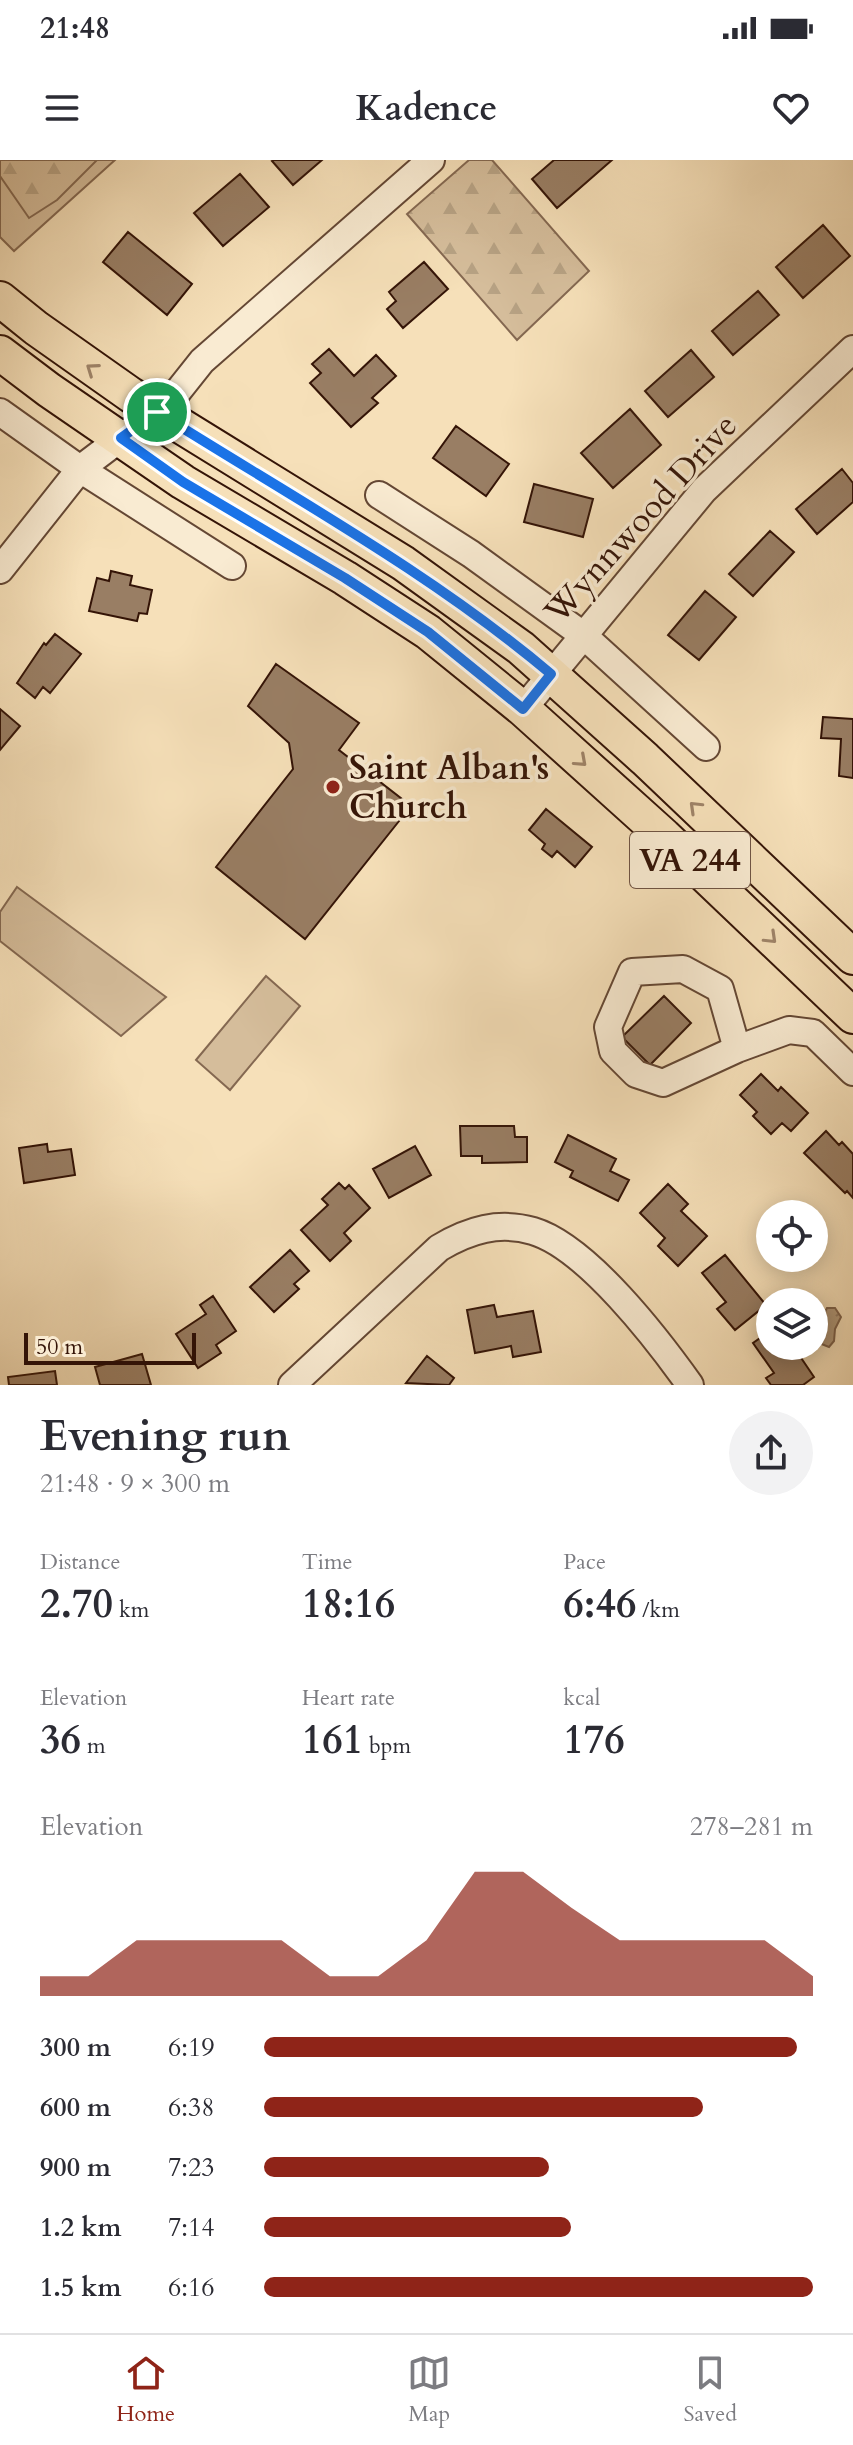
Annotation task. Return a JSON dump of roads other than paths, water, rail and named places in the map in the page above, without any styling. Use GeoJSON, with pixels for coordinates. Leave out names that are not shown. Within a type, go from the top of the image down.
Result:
{"type":"FeatureCollection","features":[{"type":"Feature","properties":{"kind":"main road","name":"VA 244"},"geometry":{"type":"LineString","coordinates":[[0,299],[85,364],[157,412],[403,563],[469,608],[551,674],[853,957]]}},
{"type":"Feature","properties":{"kind":"main road","name":"VA 244"},"geometry":{"type":"LineString","coordinates":[[0,353],[183,482],[345,578],[428,632],[523,709],[664,836],[853,1016]]}},
{"type":"Feature","properties":{"kind":"street"},"geometry":{"type":"LineString","coordinates":[[0,570],[80,469],[171,400],[213,351],[431,160]]}},
{"type":"Feature","properties":{"kind":"street","name":"Wynnwood Drive"},"geometry":{"type":"LineString","coordinates":[[523,709],[704,490],[853,349]]}},
{"type":"Feature","properties":{"kind":"street"},"geometry":{"type":"LineString","coordinates":[[0,412],[80,469],[232,566]]}},
{"type":"Feature","properties":{"kind":"street"},"geometry":{"type":"LineString","coordinates":[[379,495],[471,554],[583,635],[706,747]]}},
{"type":"Feature","properties":{"kind":"street"},"geometry":{"type":"LineString","coordinates":[[737,1049],[720,989],[683,969],[632,972],[608,1027],[613,1051],[636,1074],[663,1083],[737,1049],[789,1030],[813,1033],[853,1072]]}},
{"type":"Feature","properties":{"kind":"street"},"geometry":{"type":"LineString","coordinates":[[292,1385],[439,1248],[461,1235],[485,1228],[512,1227],[535,1232],[557,1242],[588,1267],[633,1312],[690,1385]]}},
{"type":"Feature","properties":{"kind":"water"},"geometry":{"type":"Polygon","coordinates":[[[828,1308],[835,1308],[841,1317],[834,1341],[829,1347],[828,1308]]]}},
{"type":"Feature","properties":{"kind":"place","name":"Saint Alban's Church"},"geometry":{"type":"Point","coordinates":[333,787]}}]}
